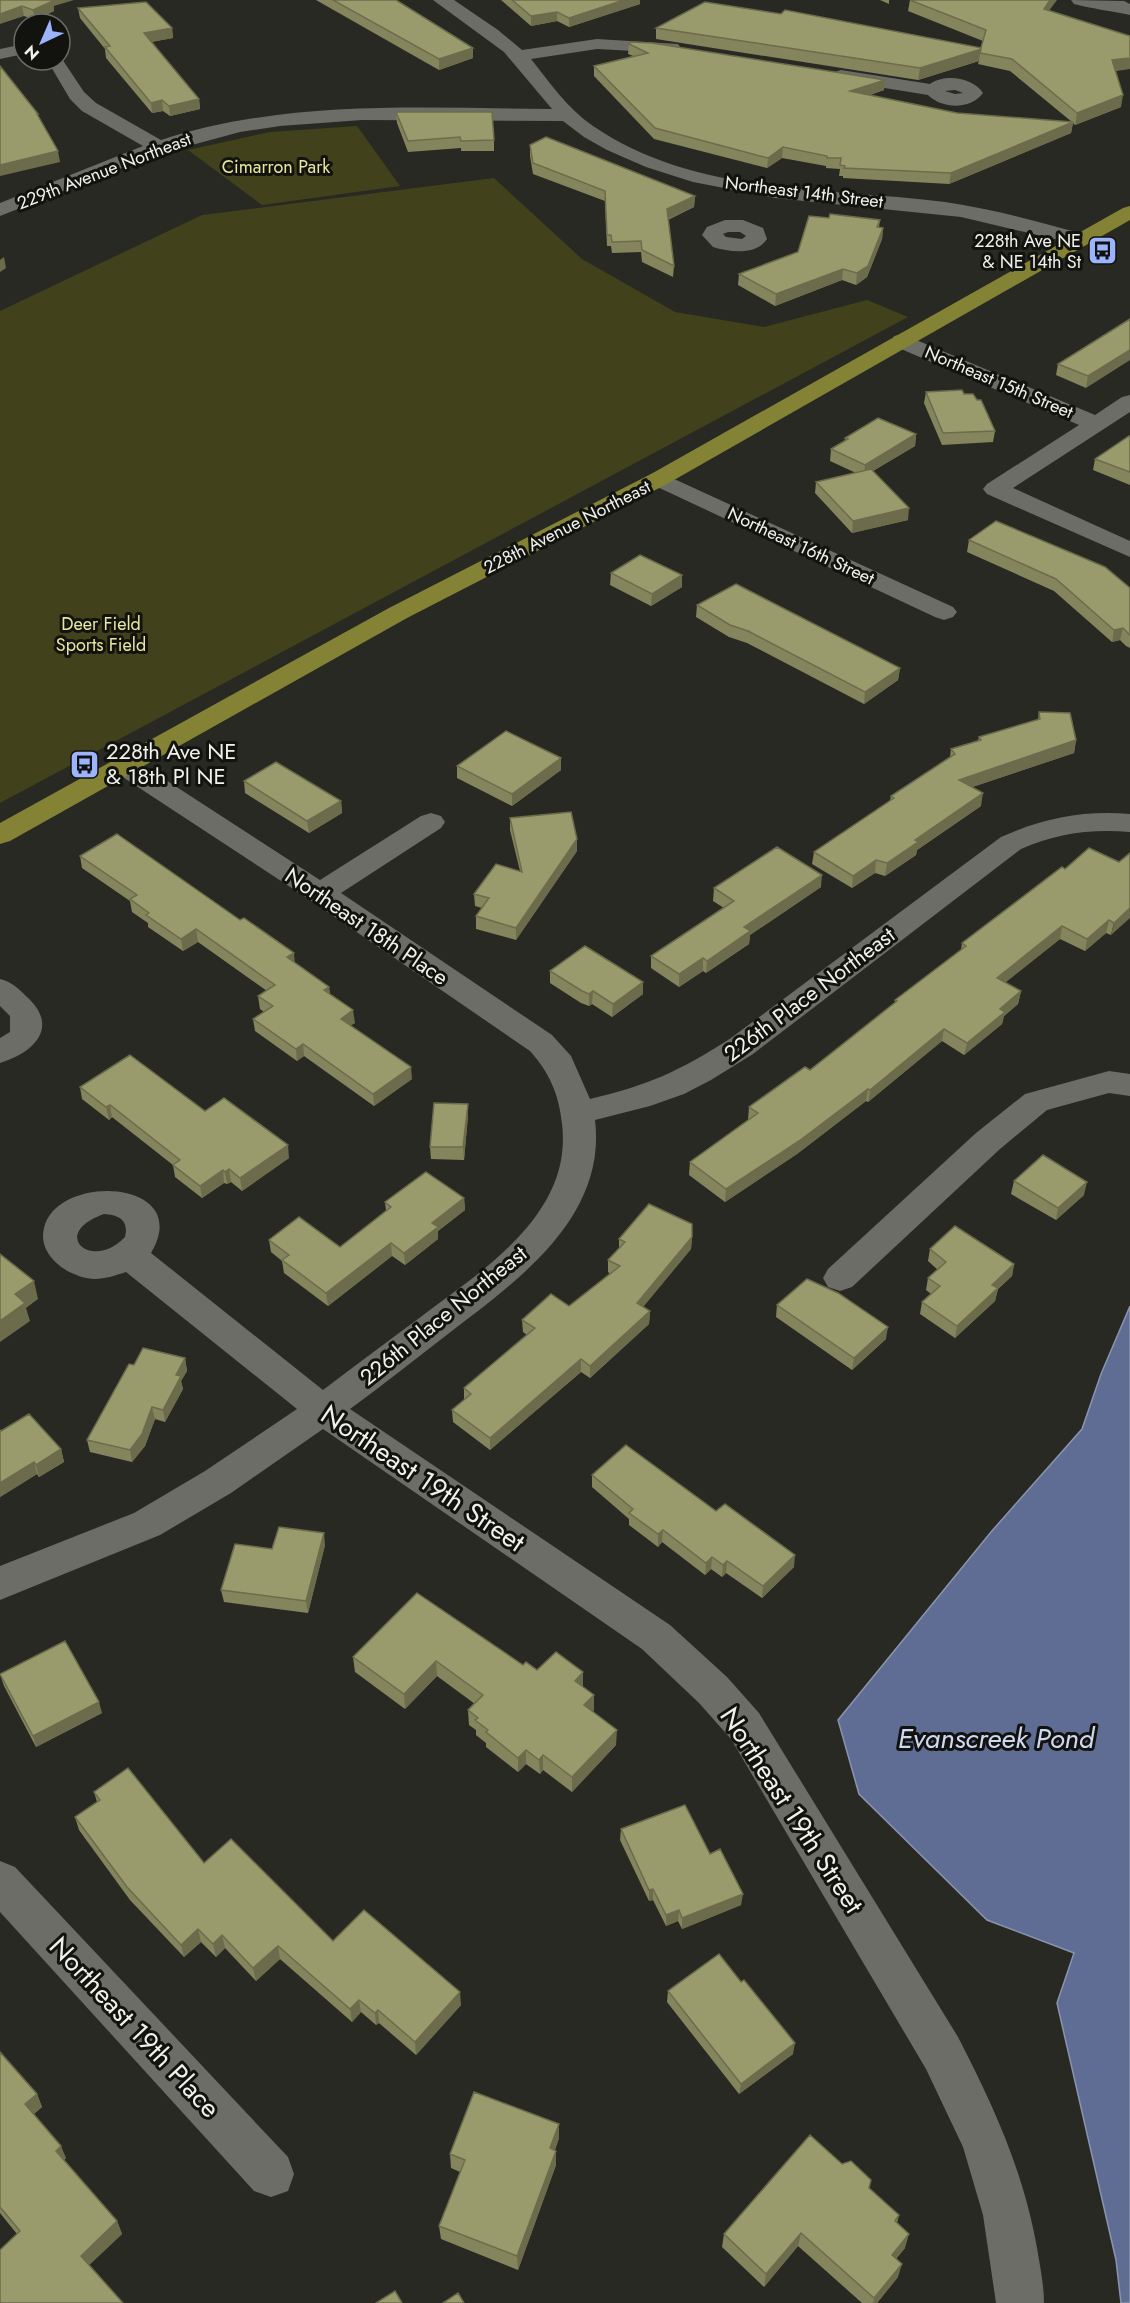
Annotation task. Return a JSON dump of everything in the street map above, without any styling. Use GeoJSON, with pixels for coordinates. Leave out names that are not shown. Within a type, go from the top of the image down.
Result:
{"type":"FeatureCollection","features":[{"type":"Feature","properties":{"kind":"main road","name":"228th Avenue Northeast"},"geometry":{"type":"LineString","coordinates":[[0,835],[398,614],[659,479],[1130,212]]}},
{"type":"Feature","properties":{"kind":"street","name":"Northeast 14th Street"},"geometry":{"type":"LineString","coordinates":[[442,0],[472,19],[517,56],[567,115],[589,132],[639,158],[708,179],[771,192],[954,210],[1022,223],[1080,240]]}},
{"type":"Feature","properties":{"kind":"street"},"geometry":{"type":"LineString","coordinates":[[1080,0],[1099,5],[1094,10],[1104,16],[1120,18],[1130,12]]}},
{"type":"Feature","properties":{"kind":"street"},"geometry":{"type":"LineString","coordinates":[[517,56],[597,44],[652,46],[691,51]]}},
{"type":"Feature","properties":{"kind":"street"},"geometry":{"type":"LineString","coordinates":[[63,72],[77,95],[89,107],[159,147]]}},
{"type":"Feature","properties":{"kind":"street"},"geometry":{"type":"LineString","coordinates":[[824,73],[934,90]]}},
{"type":"Feature","properties":{"kind":"street","name":"229th Avenue Northeast"},"geometry":{"type":"LineString","coordinates":[[0,210],[159,147],[238,126],[329,116],[567,115]]}},
{"type":"Feature","properties":{"kind":"street"},"geometry":{"type":"LineString","coordinates":[[743,226],[771,192]]}},
{"type":"Feature","properties":{"kind":"street","name":"Northeast 15th Street"},"geometry":{"type":"LineString","coordinates":[[902,341],[1095,423]]}},
{"type":"Feature","properties":{"kind":"street"},"geometry":{"type":"LineString","coordinates":[[1130,402],[995,489],[1130,550]]}},
{"type":"Feature","properties":{"kind":"street","name":"Northeast 16th Street"},"geometry":{"type":"LineString","coordinates":[[659,479],[944,612]]}},
{"type":"Feature","properties":{"kind":"street","name":"Northeast 18th Place"},"geometry":{"type":"LineString","coordinates":[[125,766],[320,893],[541,1043],[560,1065],[578,1113]]}},
{"type":"Feature","properties":{"kind":"street","name":"226th Place Northeast"},"geometry":{"type":"LineString","coordinates":[[0,1584],[145,1525],[200,1493],[323,1410],[508,1268],[548,1225],[568,1192],[579,1154],[578,1113],[627,1101],[673,1086],[712,1066],[1011,843],[1040,829],[1078,822],[1106,820],[1130,824]]}},
{"type":"Feature","properties":{"kind":"street"},"geometry":{"type":"LineString","coordinates":[[320,893],[431,822]]}},
{"type":"Feature","properties":{"kind":"street"},"geometry":{"type":"LineString","coordinates":[[0,989],[26,1013],[25,1037],[0,1052]]}},
{"type":"Feature","properties":{"kind":"street"},"geometry":{"type":"LineString","coordinates":[[840,1278],[988,1141],[1036,1102],[1120,1084]]}},
{"type":"Feature","properties":{"kind":"street","name":"Northeast 19th Street"},"geometry":{"type":"LineString","coordinates":[[129,1255],[323,1410],[656,1637],[713,1690],[745,1726],[942,2053],[975,2121],[985,2142],[1007,2215],[1020,2303]]}},
{"type":"Feature","properties":{"kind":"street","name":"Northeast 19th Place"},"geometry":{"type":"LineString","coordinates":[[0,1881],[271,2174]]}},
{"type":"Feature","properties":{"kind":"green space","name":"Cimarron Park"},"geometry":{"type":"Polygon","coordinates":[[[357,126],[400,186],[262,205],[188,150],[270,132],[357,126]]]}},
{"type":"Feature","properties":{"kind":"green space","name":"Deer Field Sports Field"},"geometry":{"type":"Polygon","coordinates":[[[494,178],[582,259],[675,312],[764,327],[867,300],[908,317],[0,803],[0,311],[202,215],[494,178]]]}},
{"type":"Feature","properties":{"kind":"water","name":"Evanscreek Pond"},"geometry":{"type":"Polygon","coordinates":[[[1130,1306],[1130,2303],[1121,2303],[1116,2260],[1057,2003],[1074,1953],[987,1920],[859,1794],[838,1720],[991,1532],[1082,1429],[1101,1374],[1130,1306]]]}},
{"type":"Feature","properties":{"kind":"building"},"geometry":{"type":"Polygon","coordinates":[[[0,0],[53,1],[33,10],[22,6],[0,14],[0,0]]]}},
{"type":"Feature","properties":{"kind":"building"},"geometry":{"type":"Polygon","coordinates":[[[333,0],[396,0],[473,48],[439,59],[333,0]]]}},
{"type":"Feature","properties":{"kind":"building"},"geometry":{"type":"Polygon","coordinates":[[[512,0],[624,0],[569,18],[557,12],[531,16],[512,0]]]}},
{"type":"Feature","properties":{"kind":"building"},"geometry":{"type":"Polygon","coordinates":[[[910,0],[1050,0],[1044,9],[1130,36],[1130,58],[1112,60],[1123,95],[1077,113],[1012,59],[980,53],[981,49],[920,68],[656,28],[705,2],[781,14],[785,10],[981,48],[986,30],[910,0]]]}},
{"type":"Feature","properties":{"kind":"building"},"geometry":{"type":"Polygon","coordinates":[[[146,2],[172,28],[144,33],[199,99],[169,106],[162,100],[151,103],[105,47],[110,46],[78,8],[146,2]]]}},
{"type":"Feature","properties":{"kind":"building"},"geometry":{"type":"Polygon","coordinates":[[[631,42],[652,43],[885,80],[850,91],[957,113],[1073,122],[951,173],[844,168],[845,166],[840,165],[841,158],[827,158],[827,156],[783,147],[768,158],[655,128],[594,66],[648,53],[629,44],[631,42]]]}},
{"type":"Feature","properties":{"kind":"building"},"geometry":{"type":"Polygon","coordinates":[[[0,66],[38,114],[58,151],[0,165],[0,66]]]}},
{"type":"Feature","properties":{"kind":"building"},"geometry":{"type":"Polygon","coordinates":[[[396,112],[492,112],[494,140],[461,141],[460,137],[408,141],[396,112]]]}},
{"type":"Feature","properties":{"kind":"building"},"geometry":{"type":"Polygon","coordinates":[[[546,137],[695,196],[667,209],[674,266],[642,250],[641,241],[612,242],[611,235],[607,235],[605,191],[533,163],[530,145],[546,137]]]}},
{"type":"Feature","properties":{"kind":"building"},"geometry":{"type":"Polygon","coordinates":[[[830,214],[880,220],[877,227],[883,228],[868,266],[857,273],[843,269],[776,294],[739,274],[798,252],[809,216],[829,218],[830,214]]]}},
{"type":"Feature","properties":{"kind":"building"},"geometry":{"type":"Polygon","coordinates":[[[1130,319],[1130,350],[1088,376],[1058,364],[1130,319]]]}},
{"type":"Feature","properties":{"kind":"building"},"geometry":{"type":"Polygon","coordinates":[[[962,390],[964,394],[973,394],[977,400],[981,400],[995,431],[943,433],[926,392],[962,390]]]}},
{"type":"Feature","properties":{"kind":"building"},"geometry":{"type":"Polygon","coordinates":[[[878,418],[916,434],[865,465],[831,449],[848,439],[845,438],[878,418]]]}},
{"type":"Feature","properties":{"kind":"building"},"geometry":{"type":"Polygon","coordinates":[[[1129,436],[1130,472],[1095,459],[1129,436]]]}},
{"type":"Feature","properties":{"kind":"building"},"geometry":{"type":"Polygon","coordinates":[[[871,469],[909,508],[853,521],[816,482],[871,469]]]}},
{"type":"Feature","properties":{"kind":"building"},"geometry":{"type":"Polygon","coordinates":[[[996,521],[1105,567],[1130,588],[1130,635],[1123,628],[1114,630],[1056,579],[969,540],[996,521]]]}},
{"type":"Feature","properties":{"kind":"building"},"geometry":{"type":"Polygon","coordinates":[[[640,555],[682,575],[652,594],[611,573],[640,555]]]}},
{"type":"Feature","properties":{"kind":"building"},"geometry":{"type":"Polygon","coordinates":[[[736,584],[900,668],[865,692],[748,631],[730,625],[697,605],[736,584]]]}},
{"type":"Feature","properties":{"kind":"building"},"geometry":{"type":"Polygon","coordinates":[[[1039,712],[1070,713],[1076,740],[959,780],[983,793],[915,840],[918,842],[887,863],[876,860],[853,876],[814,852],[894,798],[891,796],[955,754],[951,749],[981,740],[979,737],[1040,719],[1039,712]]]}},
{"type":"Feature","properties":{"kind":"building"},"geometry":{"type":"Polygon","coordinates":[[[506,731],[561,758],[512,794],[457,766],[506,731]]]}},
{"type":"Feature","properties":{"kind":"building"},"geometry":{"type":"Polygon","coordinates":[[[276,762],[341,801],[307,821],[244,781],[276,762]]]}},
{"type":"Feature","properties":{"kind":"building"},"geometry":{"type":"Polygon","coordinates":[[[571,812],[577,839],[516,928],[476,916],[489,898],[474,894],[496,864],[522,872],[510,818],[571,812]]]}},
{"type":"Feature","properties":{"kind":"building"},"geometry":{"type":"Polygon","coordinates":[[[117,834],[240,920],[244,918],[294,953],[287,957],[329,987],[324,990],[353,1010],[341,1019],[411,1067],[373,1094],[303,1044],[296,1049],[253,1019],[273,1006],[258,996],[275,985],[196,929],[181,939],[146,915],[149,913],[130,899],[137,895],[80,856],[117,834]]]}},
{"type":"Feature","properties":{"kind":"building"},"geometry":{"type":"Polygon","coordinates":[[[777,847],[822,875],[744,927],[750,931],[707,961],[703,958],[679,974],[651,956],[734,901],[714,888],[777,847]]]}},
{"type":"Feature","properties":{"kind":"building"},"geometry":{"type":"Polygon","coordinates":[[[1089,848],[1119,862],[1130,853],[1130,908],[1114,923],[1109,920],[1087,939],[1062,926],[997,978],[1021,991],[1000,1009],[1005,1012],[967,1043],[944,1029],[870,1090],[868,1089],[799,1141],[726,1189],[690,1162],[758,1113],[749,1107],[805,1067],[810,1070],[897,1001],[895,1000],[966,946],[962,943],[1062,867],[1065,869],[1089,848]]]}},
{"type":"Feature","properties":{"kind":"building"},"geometry":{"type":"Polygon","coordinates":[[[585,946],[643,982],[613,1004],[593,991],[589,994],[582,991],[550,971],[585,946]]]}},
{"type":"Feature","properties":{"kind":"building"},"geometry":{"type":"Polygon","coordinates":[[[130,1055],[205,1111],[224,1098],[288,1145],[240,1178],[229,1169],[225,1172],[223,1170],[200,1186],[173,1165],[180,1160],[110,1105],[106,1107],[80,1087],[130,1055]]]}},
{"type":"Feature","properties":{"kind":"building"},"geometry":{"type":"Polygon","coordinates":[[[434,1103],[468,1104],[463,1147],[430,1147],[434,1103]]]}},
{"type":"Feature","properties":{"kind":"building"},"geometry":{"type":"Polygon","coordinates":[[[1043,1155],[1087,1182],[1058,1208],[1014,1181],[1043,1155]]]}},
{"type":"Feature","properties":{"kind":"building"},"geometry":{"type":"Polygon","coordinates":[[[426,1172],[464,1198],[432,1223],[438,1227],[404,1253],[391,1243],[326,1293],[282,1260],[289,1255],[269,1240],[299,1217],[340,1247],[391,1207],[385,1202],[426,1172]]]}},
{"type":"Feature","properties":{"kind":"building"},"geometry":{"type":"Polygon","coordinates":[[[649,1204],[692,1224],[692,1237],[637,1303],[650,1311],[590,1366],[581,1359],[490,1438],[452,1410],[471,1394],[464,1388],[535,1328],[522,1320],[551,1294],[569,1306],[620,1266],[608,1260],[625,1242],[619,1239],[649,1204]]]}},
{"type":"Feature","properties":{"kind":"building"},"geometry":{"type":"Polygon","coordinates":[[[955,1226],[1014,1264],[992,1285],[998,1288],[957,1326],[922,1302],[940,1286],[928,1278],[946,1262],[930,1249],[955,1226]]]}},
{"type":"Feature","properties":{"kind":"building"},"geometry":{"type":"Polygon","coordinates":[[[0,1254],[34,1281],[15,1294],[25,1303],[0,1321],[0,1254]]]}},
{"type":"Feature","properties":{"kind":"building"},"geometry":{"type":"Polygon","coordinates":[[[807,1279],[838,1293],[888,1327],[854,1358],[777,1305],[807,1279]]]}},
{"type":"Feature","properties":{"kind":"building"},"geometry":{"type":"Polygon","coordinates":[[[143,1348],[185,1358],[176,1375],[181,1376],[163,1410],[152,1407],[142,1434],[130,1450],[87,1440],[129,1364],[134,1365],[143,1348]]]}},
{"type":"Feature","properties":{"kind":"building"},"geometry":{"type":"Polygon","coordinates":[[[29,1414],[61,1449],[36,1465],[34,1462],[0,1483],[0,1430],[29,1414]]]}},
{"type":"Feature","properties":{"kind":"building"},"geometry":{"type":"Polygon","coordinates":[[[626,1445],[716,1511],[725,1504],[795,1555],[763,1586],[727,1561],[723,1565],[712,1557],[706,1563],[663,1530],[658,1534],[629,1513],[633,1509],[592,1475],[626,1445]]]}},
{"type":"Feature","properties":{"kind":"building"},"geometry":{"type":"Polygon","coordinates":[[[279,1527],[324,1533],[306,1601],[221,1590],[235,1544],[272,1549],[279,1527]]]}},
{"type":"Feature","properties":{"kind":"building"},"geometry":{"type":"Polygon","coordinates":[[[417,1593],[523,1665],[526,1662],[537,1670],[556,1652],[583,1672],[575,1681],[594,1695],[584,1705],[617,1730],[572,1777],[543,1755],[539,1760],[526,1750],[518,1758],[486,1732],[488,1730],[475,1720],[478,1718],[468,1710],[483,1695],[436,1661],[404,1694],[353,1657],[417,1593]]]}},
{"type":"Feature","properties":{"kind":"building"},"geometry":{"type":"Polygon","coordinates":[[[65,1641],[99,1702],[33,1736],[0,1674],[65,1641]]]}},
{"type":"Feature","properties":{"kind":"building"},"geometry":{"type":"Polygon","coordinates":[[[128,1768],[204,1863],[231,1839],[333,1941],[364,1910],[460,1992],[415,2042],[378,2010],[375,2013],[359,2000],[350,2009],[278,1946],[253,1968],[222,1935],[213,1944],[198,1929],[181,1945],[127,1887],[75,1817],[100,1800],[94,1792],[128,1768]]]}},
{"type":"Feature","properties":{"kind":"building"},"geometry":{"type":"Polygon","coordinates":[[[685,1805],[710,1854],[720,1849],[743,1894],[682,1918],[679,1910],[666,1915],[653,1889],[649,1890],[621,1829],[685,1805]]]}},
{"type":"Feature","properties":{"kind":"building"},"geometry":{"type":"Polygon","coordinates":[[[719,1954],[741,1982],[744,1980],[795,2043],[741,2084],[668,1991],[719,1954]]]}},
{"type":"Feature","properties":{"kind":"building"},"geometry":{"type":"Polygon","coordinates":[[[0,2052],[37,2094],[25,2104],[61,2146],[56,2151],[117,2221],[81,2256],[123,2303],[0,2303],[0,2250],[20,2231],[0,2207],[0,2052]]]}},
{"type":"Feature","properties":{"kind":"building"},"geometry":{"type":"Polygon","coordinates":[[[474,2092],[559,2124],[550,2148],[556,2151],[517,2256],[439,2226],[465,2160],[450,2154],[474,2092]]]}},
{"type":"Feature","properties":{"kind":"building"},"geometry":{"type":"Polygon","coordinates":[[[810,2135],[842,2164],[851,2161],[871,2180],[869,2188],[899,2215],[895,2221],[909,2234],[892,2255],[902,2264],[874,2298],[801,2233],[766,2274],[724,2234],[810,2135]]]}},
{"type":"Feature","properties":{"kind":"building"},"geometry":{"type":"Polygon","coordinates":[[[395,2291],[402,2303],[376,2303],[395,2291]]]}},
{"type":"Feature","properties":{"kind":"building"},"geometry":{"type":"Polygon","coordinates":[[[458,2293],[464,2303],[443,2303],[458,2293]]]}},
{"type":"Feature","properties":{"kind":"place","name":"228th Ave NE & NE 14th St"},"geometry":{"type":"Point","coordinates":[1102,251]}},
{"type":"Feature","properties":{"kind":"place","name":"228th Ave NE & 18th Pl NE"},"geometry":{"type":"Point","coordinates":[85,764]}}]}
